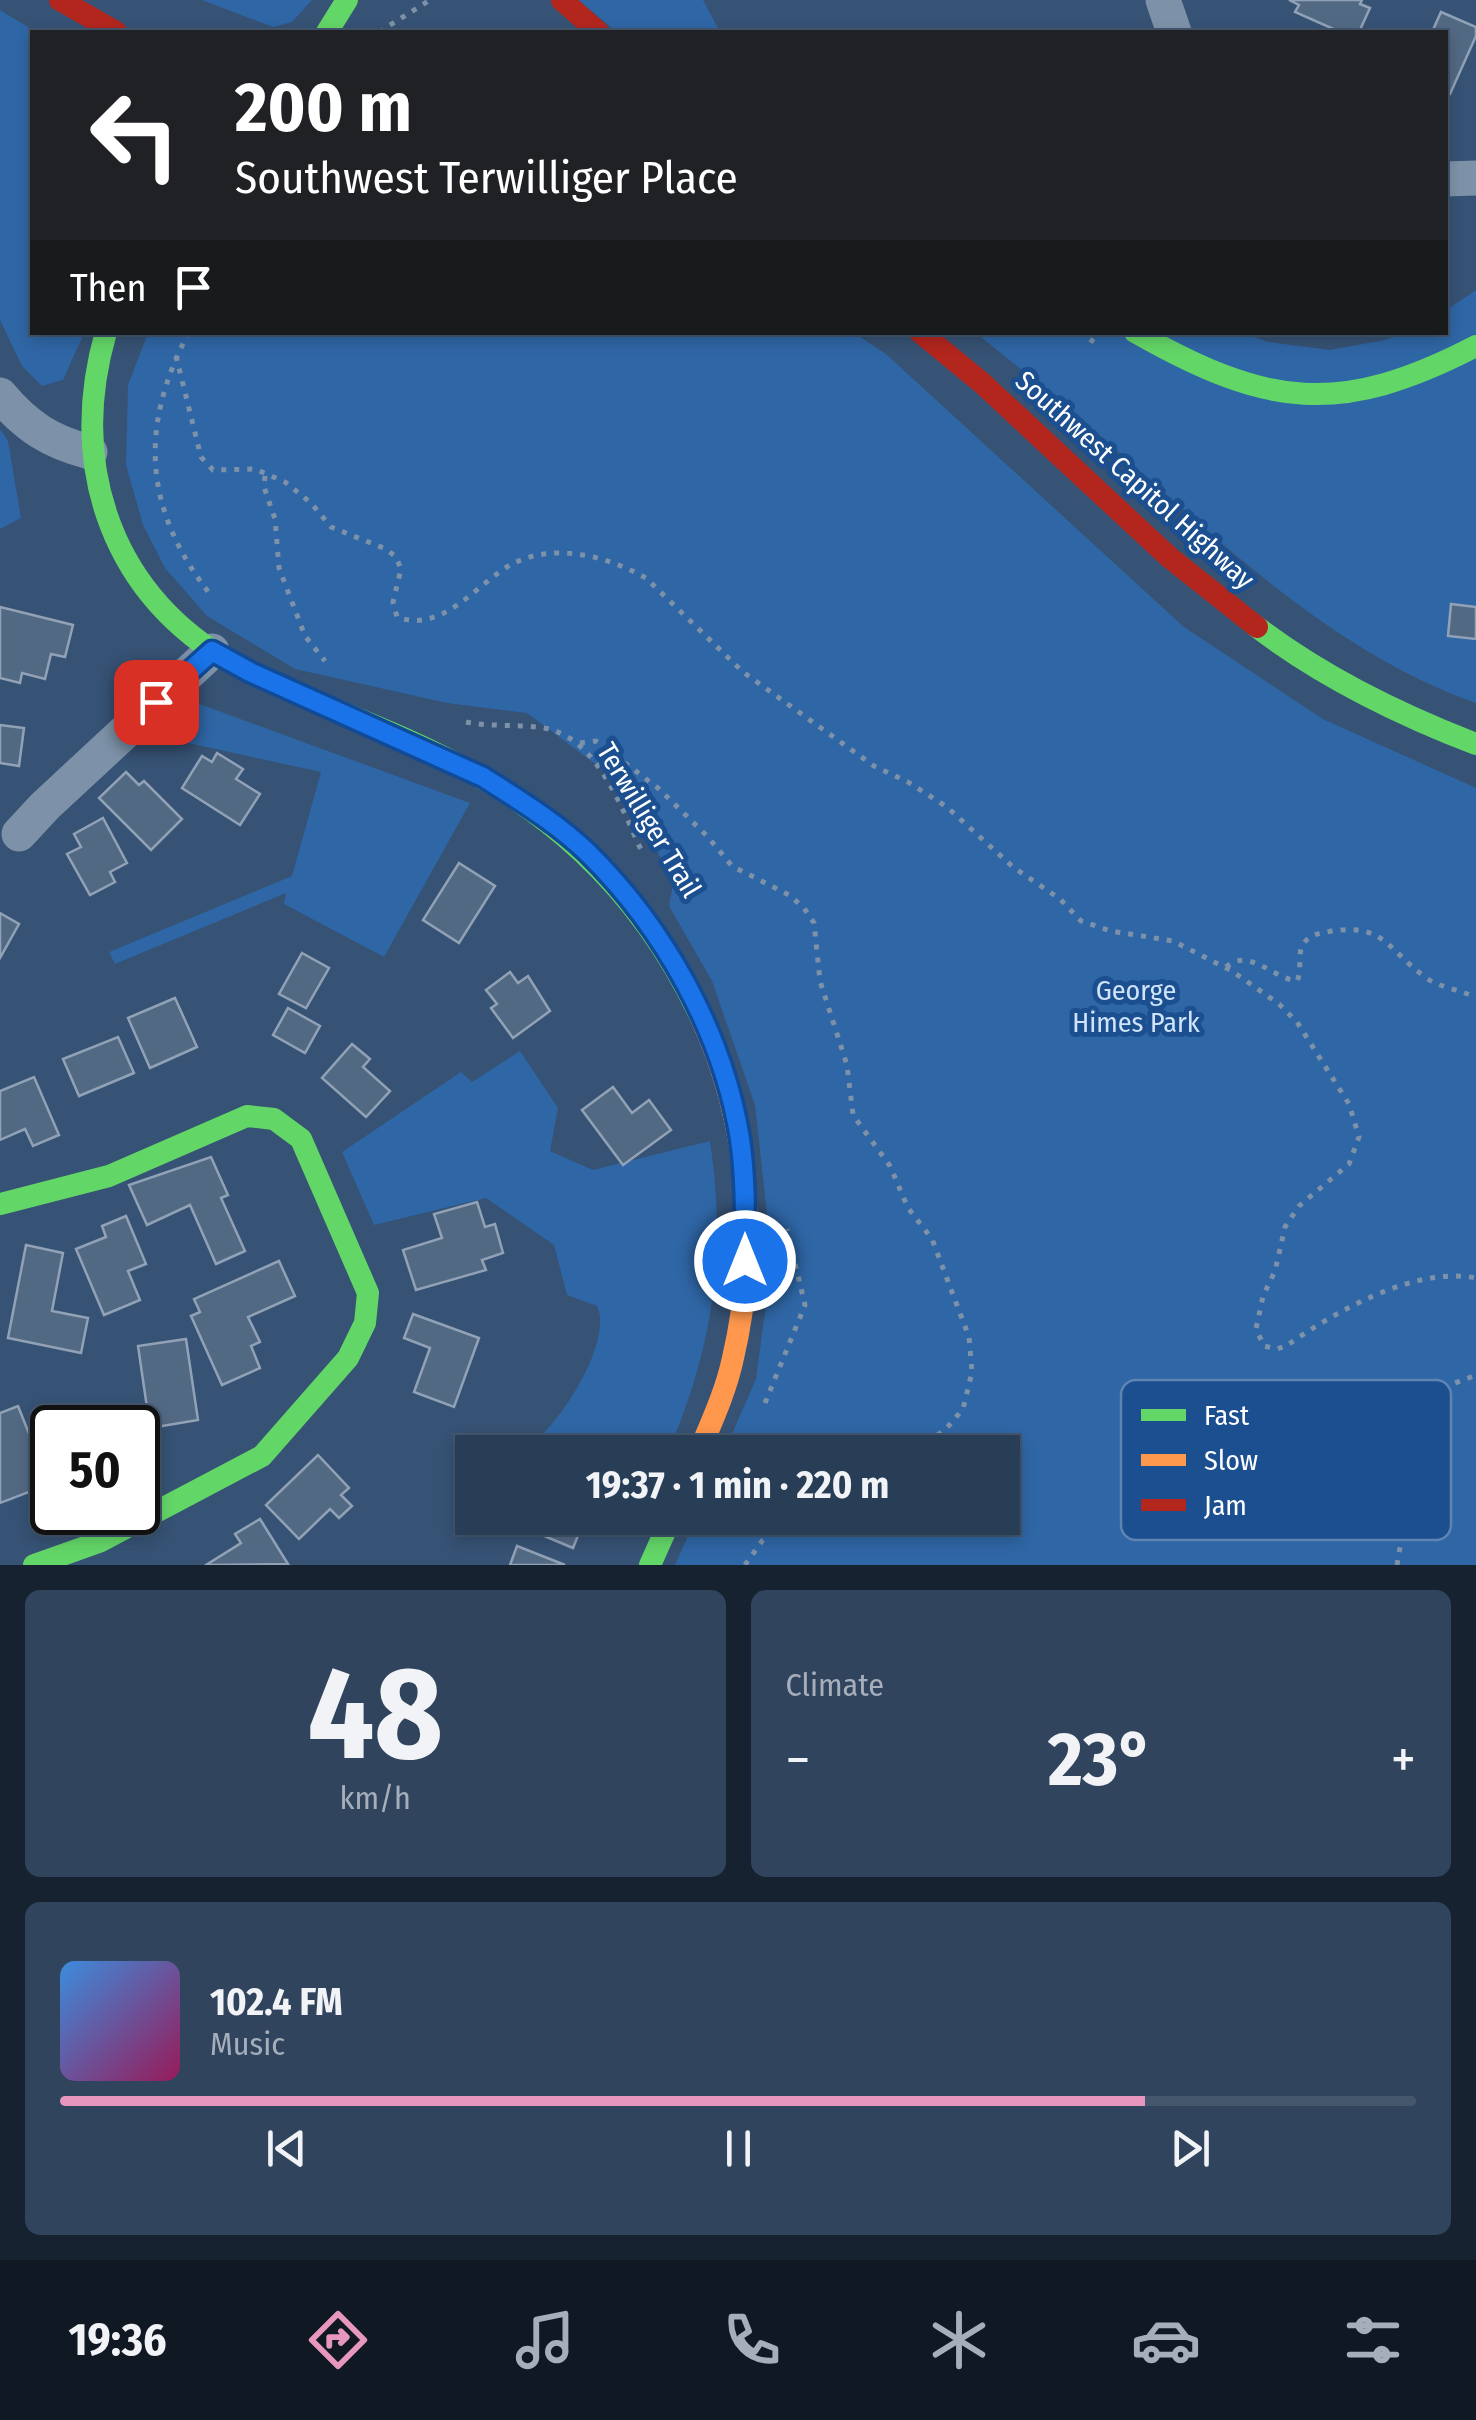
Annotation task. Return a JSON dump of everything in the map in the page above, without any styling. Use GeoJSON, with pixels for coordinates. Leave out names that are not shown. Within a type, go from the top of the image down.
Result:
{"type":"FeatureCollection","features":[{"type":"Feature","properties":{"kind":"main road"},"geometry":{"type":"LineString","coordinates":[[60,0],[112,30]]}},
{"type":"Feature","properties":{"kind":"main road"},"geometry":{"type":"LineString","coordinates":[[328,30],[347,0]]}},
{"type":"Feature","properties":{"kind":"main road"},"geometry":{"type":"LineString","coordinates":[[562,0],[596,30]]}},
{"type":"Feature","properties":{"kind":"main road"},"geometry":{"type":"LineString","coordinates":[[105,335],[90,400],[90,452],[102,507],[128,563],[175,620],[212,651],[250,672],[447,759],[518,799],[561,830],[600,867],[637,909],[682,976],[725,1080],[740,1139],[745,1196],[745,1261],[736,1346],[729,1377],[706,1435]]}},
{"type":"Feature","properties":{"kind":"main road","name":"Southwest Capitol Highway"},"geometry":{"type":"LineString","coordinates":[[924,335],[961,364],[1134,526],[1251,622],[1380,705],[1476,744]]}},
{"type":"Feature","properties":{"kind":"main road"},"geometry":{"type":"LineString","coordinates":[[1140,335],[1188,363],[1228,380],[1269,391],[1328,396],[1410,381],[1476,346]]}},
{"type":"Feature","properties":{"kind":"main road"},"geometry":{"type":"LineString","coordinates":[[0,1204],[109,1176],[247,1116],[274,1119],[301,1139],[368,1294],[365,1323],[348,1358],[262,1456],[99,1542],[34,1565]]}},
{"type":"Feature","properties":{"kind":"main road"},"geometry":{"type":"LineString","coordinates":[[650,1565],[663,1535]]}},
{"type":"Feature","properties":{"kind":"street"},"geometry":{"type":"LineString","coordinates":[[1163,0],[1173,30]]}},
{"type":"Feature","properties":{"kind":"street"},"geometry":{"type":"LineString","coordinates":[[1448,178],[1476,178]]}},
{"type":"Feature","properties":{"kind":"street"},"geometry":{"type":"LineString","coordinates":[[0,395],[37,433],[60,445],[90,452]]}},
{"type":"Feature","properties":{"kind":"street"},"geometry":{"type":"LineString","coordinates":[[19,834],[212,651]]}},
{"type":"Feature","properties":{"kind":"path"},"geometry":{"type":"LineString","coordinates":[[381,30],[430,0]]}},
{"type":"Feature","properties":{"kind":"path"},"geometry":{"type":"LineString","coordinates":[[186,335],[176,356],[160,414],[154,458],[156,484],[162,513],[175,544],[217,603]]}},
{"type":"Feature","properties":{"kind":"path"},"geometry":{"type":"LineString","coordinates":[[176,356],[197,445],[206,464],[213,470],[255,470],[294,488],[331,527],[392,552],[401,569],[393,608],[397,617],[424,619],[451,609],[521,560],[581,554],[626,567],[646,578],[744,672],[874,766],[947,807],[956,819],[1013,867],[1060,899],[1081,921],[1111,931],[1164,938],[1226,967],[1270,997],[1297,1022],[1349,1104],[1359,1137],[1349,1164],[1298,1206],[1284,1226],[1275,1271],[1263,1296],[1257,1323],[1257,1333],[1266,1347],[1286,1346],[1356,1303],[1425,1280],[1460,1275],[1476,1278]]}},
{"type":"Feature","properties":{"kind":"path"},"geometry":{"type":"LineString","coordinates":[[264,475],[275,520],[279,568],[305,636],[332,669]]}},
{"type":"Feature","properties":{"kind":"path","name":"Terwilliger Trail"},"geometry":{"type":"LineString","coordinates":[[456,720],[543,728],[580,744],[598,766],[644,858]]}},
{"type":"Feature","properties":{"kind":"path"},"geometry":{"type":"LineString","coordinates":[[580,744],[596,742],[626,761],[707,836],[732,866],[789,895],[814,923],[818,974],[847,1065],[852,1116],[890,1166],[908,1208],[932,1239],[969,1337],[972,1372],[963,1408],[938,1435]]}},
{"type":"Feature","properties":{"kind":"path"},"geometry":{"type":"LineString","coordinates":[[1226,967],[1245,959],[1297,981],[1300,951],[1306,940],[1323,932],[1360,928],[1381,938],[1427,978],[1476,998]]}},
{"type":"Feature","properties":{"kind":"path"},"geometry":{"type":"LineString","coordinates":[[758,1418],[805,1306],[786,1228]]}},
{"type":"Feature","properties":{"kind":"path"},"geometry":{"type":"LineString","coordinates":[[1451,1385],[1476,1375]]}},
{"type":"Feature","properties":{"kind":"path"},"geometry":{"type":"LineString","coordinates":[[745,1565],[770,1535]]}},
{"type":"Feature","properties":{"kind":"path"},"geometry":{"type":"LineString","coordinates":[[1397,1565],[1401,1540]]}},
{"type":"Feature","properties":{"kind":"green space"},"geometry":{"type":"Polygon","coordinates":[[[202,0],[312,0],[292,22],[273,27],[202,0]]]}},
{"type":"Feature","properties":{"kind":"green space"},"geometry":{"type":"Polygon","coordinates":[[[578,0],[703,0],[719,30],[615,30],[578,0]]]}},
{"type":"Feature","properties":{"kind":"green space"},"geometry":{"type":"Polygon","coordinates":[[[0,10],[33,30],[30,335],[83,335],[63,380],[42,386],[22,366],[0,320],[0,10]]]}},
{"type":"Feature","properties":{"kind":"green space"},"geometry":{"type":"Polygon","coordinates":[[[1476,290],[1476,703],[1373,654],[1279,590],[978,335],[1248,335],[1268,342],[1330,350],[1396,335],[1448,335],[1448,309],[1476,290]]]}},
{"type":"Feature","properties":{"kind":"green space","name":"George Himes Park"},"geometry":{"type":"Polygon","coordinates":[[[147,335],[857,335],[886,354],[1184,627],[1323,719],[1476,788],[1476,1565],[675,1565],[688,1535],[1020,1535],[1020,1435],[731,1435],[756,1379],[772,1260],[755,1105],[712,981],[669,906],[673,884],[626,787],[527,713],[447,703],[295,669],[207,616],[165,568],[143,525],[126,465],[128,385],[147,335]]]}},
{"type":"Feature","properties":{"kind":"green space"},"geometry":{"type":"Polygon","coordinates":[[[0,429],[8,441],[21,518],[0,529],[0,429]]]}},
{"type":"Feature","properties":{"kind":"green space"},"geometry":{"type":"Polygon","coordinates":[[[194,702],[470,803],[384,957],[284,904],[286,893],[115,964],[109,952],[292,876],[321,772],[156,736],[194,702]]]}},
{"type":"Feature","properties":{"kind":"green space"},"geometry":{"type":"Polygon","coordinates":[[[520,1051],[558,1108],[550,1151],[593,1170],[710,1141],[717,1223],[712,1300],[696,1375],[675,1435],[541,1435],[583,1376],[598,1338],[600,1320],[597,1306],[567,1295],[554,1245],[486,1198],[374,1225],[342,1152],[461,1072],[472,1082],[520,1051]]]}},
{"type":"Feature","properties":{"kind":"building"},"geometry":{"type":"Polygon","coordinates":[[[1289,0],[1362,0],[1360,4],[1370,8],[1360,30],[1336,30],[1295,12],[1299,5],[1289,0]]]}},
{"type":"Feature","properties":{"kind":"building"},"geometry":{"type":"Polygon","coordinates":[[[1441,12],[1476,27],[1476,36],[1450,94],[1448,30],[1433,30],[1441,12]]]}},
{"type":"Feature","properties":{"kind":"building"},"geometry":{"type":"Polygon","coordinates":[[[1451,604],[1476,607],[1476,639],[1448,636],[1451,604]]]}},
{"type":"Feature","properties":{"kind":"building"},"geometry":{"type":"Polygon","coordinates":[[[0,607],[73,625],[65,657],[51,654],[45,679],[22,673],[20,683],[0,678],[0,607]]]}},
{"type":"Feature","properties":{"kind":"building"},"geometry":{"type":"Polygon","coordinates":[[[0,725],[24,728],[19,766],[0,763],[0,725]]]}},
{"type":"Feature","properties":{"kind":"building"},"geometry":{"type":"Polygon","coordinates":[[[217,753],[243,769],[236,779],[260,794],[240,825],[182,788],[202,756],[212,762],[217,753]]]}},
{"type":"Feature","properties":{"kind":"building"},"geometry":{"type":"Polygon","coordinates":[[[126,772],[139,785],[144,781],[182,819],[151,850],[99,798],[126,772]]]}},
{"type":"Feature","properties":{"kind":"building"},"geometry":{"type":"Polygon","coordinates":[[[103,818],[127,863],[110,872],[115,882],[90,895],[67,854],[81,847],[74,834],[103,818]]]}},
{"type":"Feature","properties":{"kind":"building"},"geometry":{"type":"Polygon","coordinates":[[[459,863],[495,886],[459,943],[423,920],[459,863]]]}},
{"type":"Feature","properties":{"kind":"building"},"geometry":{"type":"Polygon","coordinates":[[[0,913],[19,924],[0,958],[0,913]]]}},
{"type":"Feature","properties":{"kind":"building"},"geometry":{"type":"Polygon","coordinates":[[[302,953],[329,968],[306,1008],[279,994],[302,953]]]}},
{"type":"Feature","properties":{"kind":"building"},"geometry":{"type":"Polygon","coordinates":[[[510,972],[518,983],[528,976],[550,1011],[513,1038],[491,1008],[497,1004],[486,990],[510,972]]]}},
{"type":"Feature","properties":{"kind":"building"},"geometry":{"type":"Polygon","coordinates":[[[175,998],[197,1047],[150,1068],[128,1018],[175,998]]]}},
{"type":"Feature","properties":{"kind":"building"},"geometry":{"type":"Polygon","coordinates":[[[288,1008],[320,1026],[305,1053],[273,1035],[288,1008]]]}},
{"type":"Feature","properties":{"kind":"building"},"geometry":{"type":"Polygon","coordinates":[[[118,1037],[134,1073],[79,1096],[63,1059],[118,1037]]]}},
{"type":"Feature","properties":{"kind":"building"},"geometry":{"type":"Polygon","coordinates":[[[352,1044],[370,1059],[363,1067],[390,1091],[366,1117],[322,1078],[352,1044]]]}},
{"type":"Feature","properties":{"kind":"building"},"geometry":{"type":"Polygon","coordinates":[[[34,1077],[59,1135],[33,1146],[25,1129],[0,1140],[0,1091],[34,1077]]]}},
{"type":"Feature","properties":{"kind":"building"},"geometry":{"type":"Polygon","coordinates":[[[613,1087],[632,1113],[649,1100],[671,1130],[623,1165],[582,1110],[613,1087]]]}},
{"type":"Feature","properties":{"kind":"building"},"geometry":{"type":"Polygon","coordinates":[[[211,1157],[228,1195],[221,1198],[245,1251],[216,1264],[190,1205],[147,1225],[129,1185],[211,1157]]]}},
{"type":"Feature","properties":{"kind":"building"},"geometry":{"type":"Polygon","coordinates":[[[477,1202],[485,1227],[495,1224],[503,1253],[482,1260],[486,1270],[416,1290],[403,1250],[442,1238],[434,1214],[477,1202]]]}},
{"type":"Feature","properties":{"kind":"building"},"geometry":{"type":"Polygon","coordinates":[[[126,1216],[146,1264],[128,1271],[140,1300],[104,1315],[76,1249],[106,1237],[102,1226],[126,1216]]]}},
{"type":"Feature","properties":{"kind":"building"},"geometry":{"type":"Polygon","coordinates":[[[26,1245],[63,1253],[52,1311],[88,1318],[81,1353],[8,1338],[26,1245]]]}},
{"type":"Feature","properties":{"kind":"building"},"geometry":{"type":"Polygon","coordinates":[[[279,1261],[295,1296],[248,1317],[260,1342],[251,1346],[260,1368],[222,1385],[191,1316],[200,1312],[194,1299],[279,1261]]]}},
{"type":"Feature","properties":{"kind":"building"},"geometry":{"type":"Polygon","coordinates":[[[413,1314],[479,1338],[454,1407],[414,1392],[430,1348],[404,1338],[413,1314]]]}},
{"type":"Feature","properties":{"kind":"building"},"geometry":{"type":"Polygon","coordinates":[[[186,1339],[198,1420],[160,1426],[160,1405],[147,1405],[138,1346],[186,1339]]]}},
{"type":"Feature","properties":{"kind":"building"},"geometry":{"type":"Polygon","coordinates":[[[18,1406],[30,1436],[30,1491],[0,1503],[0,1413],[18,1406]]]}},
{"type":"Feature","properties":{"kind":"building"},"geometry":{"type":"Polygon","coordinates":[[[318,1455],[349,1488],[341,1495],[352,1506],[339,1518],[330,1509],[299,1539],[266,1505],[318,1455]]]}},
{"type":"Feature","properties":{"kind":"building"},"geometry":{"type":"Polygon","coordinates":[[[260,1519],[288,1564],[206,1565],[241,1543],[235,1534],[260,1519]]]}},
{"type":"Feature","properties":{"kind":"building"},"geometry":{"type":"Polygon","coordinates":[[[542,1535],[578,1535],[573,1548],[542,1535]]]}},
{"type":"Feature","properties":{"kind":"building"},"geometry":{"type":"Polygon","coordinates":[[[517,1546],[565,1565],[510,1565],[517,1546]]]}},
{"type":"Feature","properties":{"kind":"traffic: fast"},"geometry":{"type":"LineString","coordinates":[[328,30],[347,0]]}},
{"type":"Feature","properties":{"kind":"traffic: fast"},"geometry":{"type":"LineString","coordinates":[[105,335],[92,427],[96,472],[107,516],[125,556],[150,594],[182,628],[222,657],[458,765],[544,820],[617,888],[648,927],[701,1018]]}},
{"type":"Feature","properties":{"kind":"traffic: fast"},"geometry":{"type":"LineString","coordinates":[[1141,335],[1225,376],[1304,394],[1343,393],[1383,384],[1476,346]]}},
{"type":"Feature","properties":{"kind":"traffic: fast"},"geometry":{"type":"LineString","coordinates":[[1257,627],[1362,693],[1476,744]]}},
{"type":"Feature","properties":{"kind":"traffic: fast"},"geometry":{"type":"LineString","coordinates":[[0,1204],[109,1176],[247,1116],[274,1119],[301,1139],[368,1293],[365,1323],[348,1358],[262,1456],[99,1542],[34,1565]]}},
{"type":"Feature","properties":{"kind":"traffic: fast"},"geometry":{"type":"LineString","coordinates":[[650,1565],[663,1535]]}},
{"type":"Feature","properties":{"kind":"traffic: slow"},"geometry":{"type":"LineString","coordinates":[[701,1018],[730,1099],[745,1185],[747,1229],[746,1273],[733,1358],[706,1435]]}},
{"type":"Feature","properties":{"kind":"traffic: jam"},"geometry":{"type":"LineString","coordinates":[[60,0],[112,30]]}},
{"type":"Feature","properties":{"kind":"traffic: jam"},"geometry":{"type":"LineString","coordinates":[[562,0],[596,30]]}},
{"type":"Feature","properties":{"kind":"traffic: jam"},"geometry":{"type":"LineString","coordinates":[[924,335],[982,383],[1169,557],[1257,627]]}},
{"type":"Feature","properties":{"kind":"route"},"geometry":{"type":"LineString","coordinates":[[156,702],[212,651],[250,672],[483,777],[588,853],[637,909],[682,976],[725,1080],[740,1139],[745,1261]]}}]}
